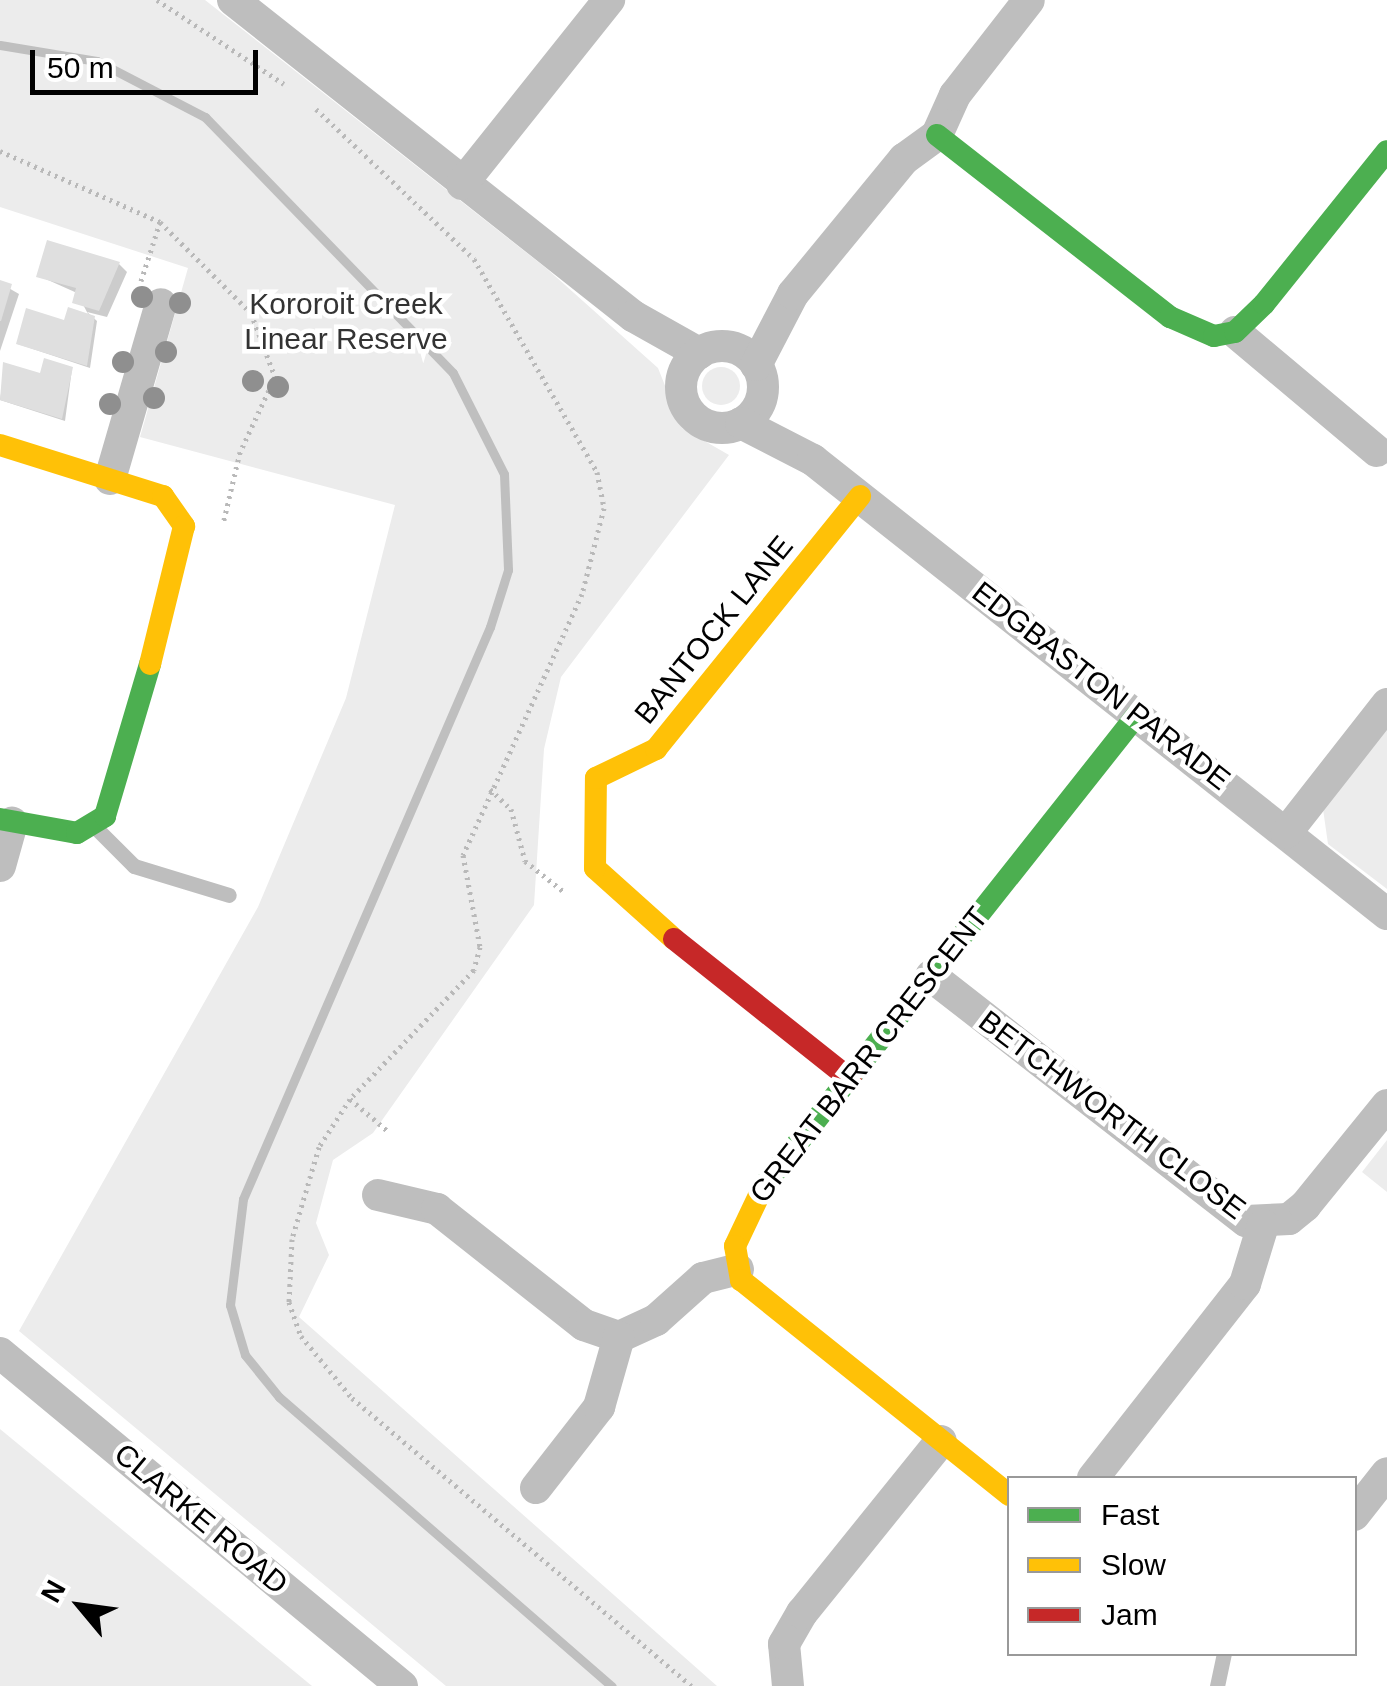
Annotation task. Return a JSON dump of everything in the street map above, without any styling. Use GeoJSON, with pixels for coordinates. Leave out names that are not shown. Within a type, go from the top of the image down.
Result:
{"type":"FeatureCollection","features":[{"type":"Feature","properties":{"kind":"street"},"geometry":{"type":"LineString","coordinates":[[233,0],[633,316],[703,358]]}},
{"type":"Feature","properties":{"kind":"street"},"geometry":{"type":"LineString","coordinates":[[462,184],[610,0]]}},
{"type":"Feature","properties":{"kind":"street"},"geometry":{"type":"LineString","coordinates":[[793,294],[742,423],[718,428],[695,419],[703,358],[793,294],[904,159],[938,135],[955,95],[1029,0]]}},
{"type":"Feature","properties":{"kind":"street"},"geometry":{"type":"LineString","coordinates":[[938,135],[1186,328],[1235,332],[1377,452]]}},
{"type":"Feature","properties":{"kind":"street"},"geometry":{"type":"LineString","coordinates":[[1235,332],[1387,151]]}},
{"type":"Feature","properties":{"kind":"street"},"geometry":{"type":"LineString","coordinates":[[110,479],[150,296]]}},
{"type":"Feature","properties":{"kind":"street","name":"EDGBASTON PARADE"},"geometry":{"type":"LineString","coordinates":[[703,358],[759,380],[813,460]]}},
{"type":"Feature","properties":{"kind":"street","name":"EDGBASTON PARADE"},"geometry":{"type":"LineString","coordinates":[[742,423],[813,460],[1387,914]]}},
{"type":"Feature","properties":{"kind":"street"},"geometry":{"type":"LineString","coordinates":[[0,445],[110,479],[175,506],[185,546],[115,798],[95,827],[57,833],[6,821],[0,866]]}},
{"type":"Feature","properties":{"kind":"street","name":"BANTOCK LANE"},"geometry":{"type":"LineString","coordinates":[[851,1080],[614,892],[592,852],[596,778],[656,749],[860,496]]}},
{"type":"Feature","properties":{"kind":"street"},"geometry":{"type":"LineString","coordinates":[[1286,832],[1387,704]]}},
{"type":"Feature","properties":{"kind":"street","name":"GREAT BARR CRESCENT"},"geometry":{"type":"LineString","coordinates":[[738,1269],[749,1205],[1137,715]]}},
{"type":"Feature","properties":{"kind":"street","name":"BETCHWORTH CLOSE"},"geometry":{"type":"LineString","coordinates":[[931,976],[1226,1211],[1263,1225],[1306,1206],[1383,1117]]}},
{"type":"Feature","properties":{"kind":"street"},"geometry":{"type":"LineString","coordinates":[[378,1195],[437,1209],[584,1325],[619,1337],[656,1320],[703,1278],[738,1269],[755,1294],[1007,1493]]}},
{"type":"Feature","properties":{"kind":"street"},"geometry":{"type":"LineString","coordinates":[[1095,1476],[1245,1284],[1263,1225]]}},
{"type":"Feature","properties":{"kind":"street"},"geometry":{"type":"LineString","coordinates":[[536,1488],[599,1407],[619,1337]]}},
{"type":"Feature","properties":{"kind":"street","name":"CLARKE ROAD"},"geometry":{"type":"LineString","coordinates":[[0,1353],[402,1686]]}},
{"type":"Feature","properties":{"kind":"street"},"geometry":{"type":"LineString","coordinates":[[788,1686],[781,1666],[795,1625],[941,1441]]}},
{"type":"Feature","properties":{"kind":"street"},"geometry":{"type":"LineString","coordinates":[[1357,1511],[1387,1473]]}},
{"type":"Feature","properties":{"kind":"lane"},"geometry":{"type":"LineString","coordinates":[[95,827],[134,866],[229,895]]}},
{"type":"Feature","properties":{"kind":"lane"},"geometry":{"type":"LineString","coordinates":[[1217,1686],[1224,1656]]}},
{"type":"Feature","properties":{"kind":"path"},"geometry":{"type":"LineString","coordinates":[[157,0],[294,92]]}},
{"type":"Feature","properties":{"kind":"path"},"geometry":{"type":"LineString","coordinates":[[306,102],[474,259],[597,472],[604,508],[582,594],[464,855],[480,948],[474,970],[350,1099],[320,1147],[292,1240],[289,1302],[301,1336],[352,1398],[692,1686]]}},
{"type":"Feature","properties":{"kind":"path"},"geometry":{"type":"LineString","coordinates":[[150,296],[160,222]]}},
{"type":"Feature","properties":{"kind":"path"},"geometry":{"type":"LineString","coordinates":[[350,1099],[390,1133]]}},
{"type":"Feature","properties":{"kind":"green space","name":"Kororoit Creek Linear Reserve"},"geometry":{"type":"Polygon","coordinates":[[[0,0],[205,0],[546,268],[658,368],[682,428],[729,455],[561,677],[544,749],[534,905],[373,1133],[333,1160],[316,1223],[329,1255],[299,1317],[717,1686],[446,1686],[19,1331],[258,907],[346,698],[395,505],[140,437],[188,268],[0,207],[0,0]]]}},
{"type":"Feature","properties":{"kind":"green space"},"geometry":{"type":"Polygon","coordinates":[[[721,367],[734,373],[740,386],[734,399],[721,405],[708,399],[702,386],[708,373],[721,367]]]}},
{"type":"Feature","properties":{"kind":"green space"},"geometry":{"type":"Polygon","coordinates":[[[1387,729],[1387,889],[1328,844],[1323,809],[1387,729]]]}},
{"type":"Feature","properties":{"kind":"green space"},"geometry":{"type":"Polygon","coordinates":[[[1387,1140],[1387,1192],[1362,1172],[1387,1140]]]}},
{"type":"Feature","properties":{"kind":"green space"},"geometry":{"type":"Polygon","coordinates":[[[0,1429],[312,1686],[0,1686],[0,1429]]]}},
{"type":"Feature","properties":{"kind":"building"},"geometry":{"type":"Polygon","coordinates":[[[47,240],[120,262],[99,311],[72,303],[76,288],[36,277],[47,240]]]}},
{"type":"Feature","properties":{"kind":"building"},"geometry":{"type":"Polygon","coordinates":[[[0,280],[12,284],[1,321],[0,321],[0,280]]]}},
{"type":"Feature","properties":{"kind":"building"},"geometry":{"type":"Polygon","coordinates":[[[68,307],[95,316],[87,366],[16,344],[26,308],[64,320],[68,307]]]}},
{"type":"Feature","properties":{"kind":"building"},"geometry":{"type":"Polygon","coordinates":[[[44,358],[73,367],[62,419],[0,400],[3,362],[40,373],[44,358]]]}},
{"type":"Feature","properties":{"kind":"waterway"},"geometry":{"type":"LineString","coordinates":[[0,45],[97,61],[205,117],[453,373],[504,474],[508,570],[490,627],[243,1199],[230,1305],[245,1355],[279,1397],[612,1686]]}},
{"type":"Feature","properties":{"kind":"traffic: fast"},"geometry":{"type":"LineString","coordinates":[[937,135],[1170,317],[1214,336],[1235,332],[1264,304],[1387,151]]}},
{"type":"Feature","properties":{"kind":"traffic: fast"},"geometry":{"type":"LineString","coordinates":[[0,819],[77,833],[105,816],[150,664]]}},
{"type":"Feature","properties":{"kind":"traffic: fast"},"geometry":{"type":"LineString","coordinates":[[763,1187],[1137,715]]}},
{"type":"Feature","properties":{"kind":"traffic: slow"},"geometry":{"type":"LineString","coordinates":[[0,445],[163,496],[184,526],[150,664]]}},
{"type":"Feature","properties":{"kind":"traffic: slow"},"geometry":{"type":"LineString","coordinates":[[674,939],[595,868],[596,778],[656,749],[860,496]]}},
{"type":"Feature","properties":{"kind":"traffic: slow"},"geometry":{"type":"LineString","coordinates":[[763,1187],[735,1246],[741,1280],[1007,1493]]}},
{"type":"Feature","properties":{"kind":"traffic: jam"},"geometry":{"type":"LineString","coordinates":[[674,939],[851,1080]]}}]}
